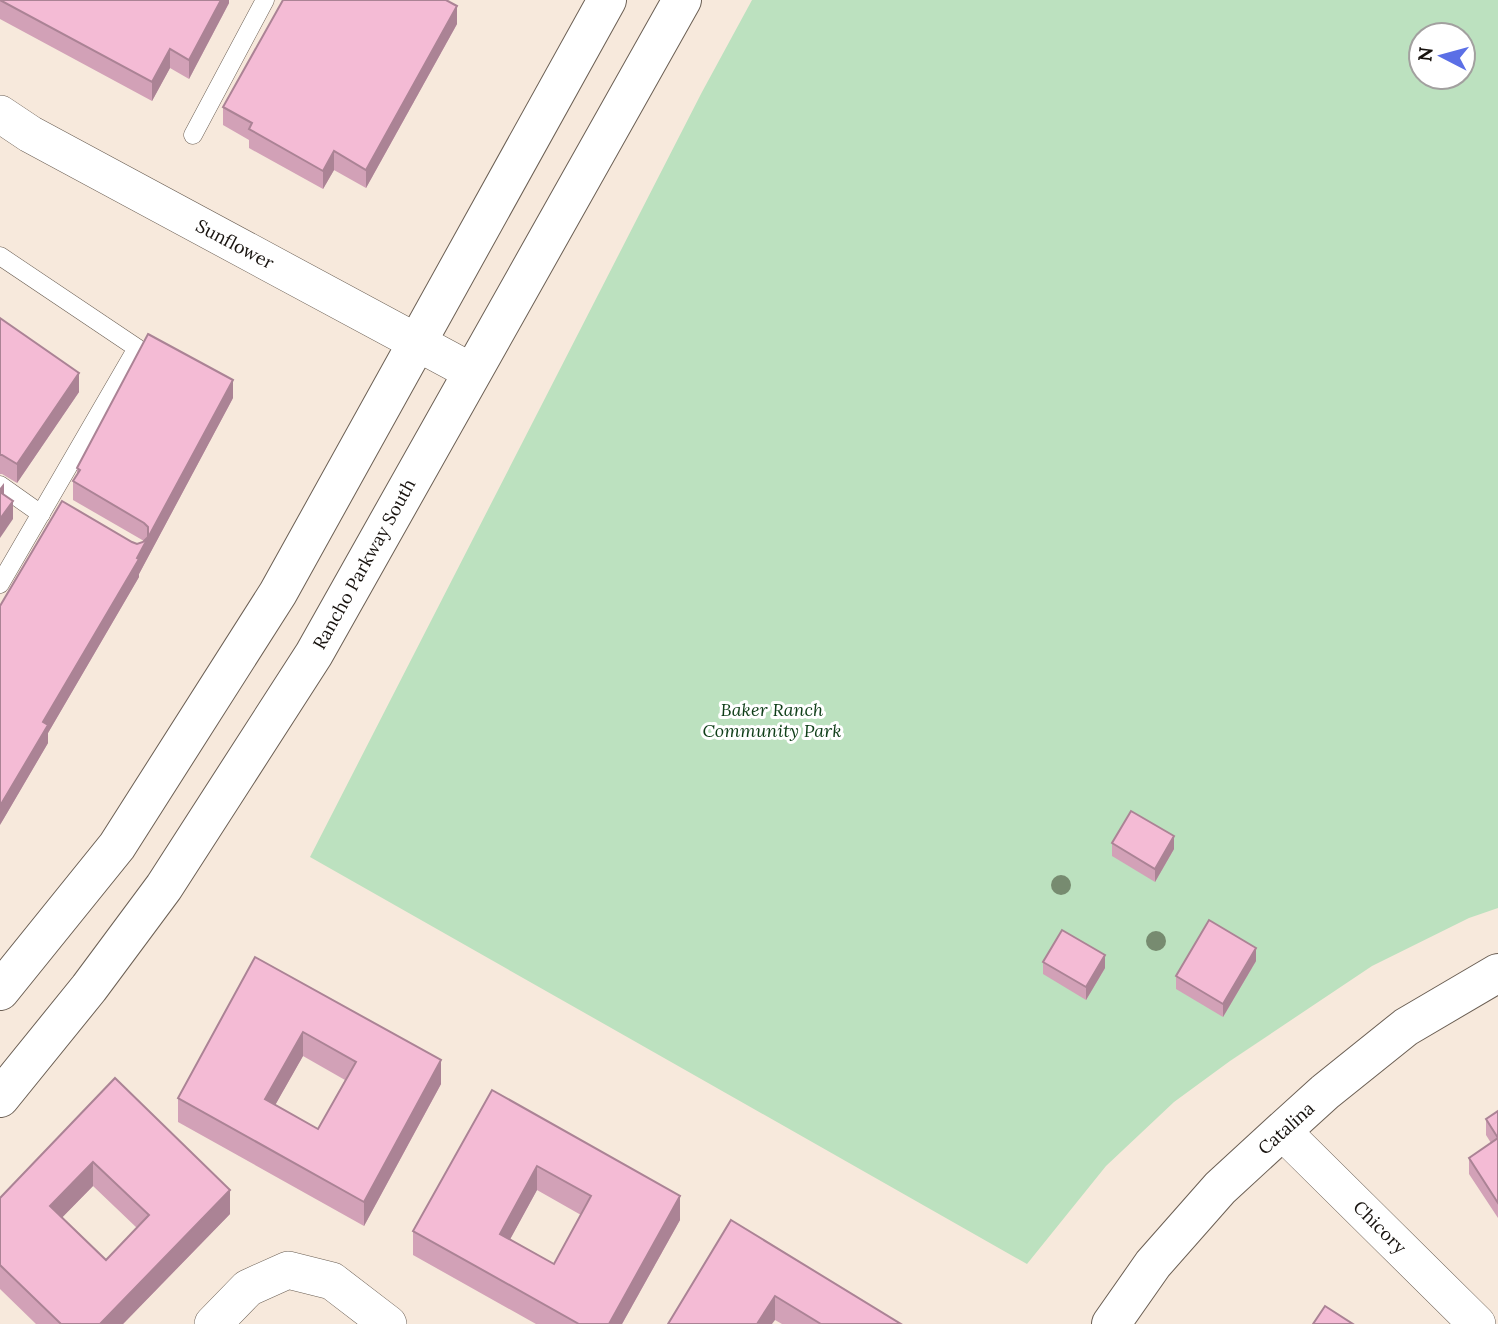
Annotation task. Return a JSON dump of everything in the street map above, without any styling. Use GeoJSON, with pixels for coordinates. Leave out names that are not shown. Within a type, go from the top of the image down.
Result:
{"type":"FeatureCollection","features":[{"type":"Feature","properties":{"kind":"street"},"geometry":{"type":"LineString","coordinates":[[0,991],[117,846],[278,593],[607,0]]}},
{"type":"Feature","properties":{"kind":"street","name":"Rancho Parkway South"},"geometry":{"type":"LineString","coordinates":[[0,1098],[89,988],[172,876],[314,654],[682,0]]}},
{"type":"Feature","properties":{"kind":"street","name":"Sunflower"},"geometry":{"type":"LineString","coordinates":[[0,114],[30,134],[472,372]]}},
{"type":"Feature","properties":{"kind":"street","name":"Catalina"},"geometry":{"type":"LineString","coordinates":[[1111,1324],[1153,1264],[1220,1188],[1325,1092],[1406,1027],[1498,973]]}},
{"type":"Feature","properties":{"kind":"street","name":"Chicory"},"geometry":{"type":"LineString","coordinates":[[1282,1131],[1477,1324]]}},
{"type":"Feature","properties":{"kind":"street"},"geometry":{"type":"LineString","coordinates":[[213,1324],[248,1288],[288,1270],[331,1281],[388,1324]]}},
{"type":"Feature","properties":{"kind":"lane"},"geometry":{"type":"LineString","coordinates":[[193,135],[265,0]]}},
{"type":"Feature","properties":{"kind":"lane"},"geometry":{"type":"LineString","coordinates":[[0,256],[137,348],[50,506],[0,584]]}},
{"type":"Feature","properties":{"kind":"lane"},"geometry":{"type":"LineString","coordinates":[[0,485],[50,506]]}},
{"type":"Feature","properties":{"kind":"green space","name":"Baker Ranch Community Park"},"geometry":{"type":"Polygon","coordinates":[[[752,0],[1498,0],[1498,908],[1469,918],[1372,966],[1174,1102],[1106,1166],[1027,1264],[310,857],[702,92],[752,0]]]}},
{"type":"Feature","properties":{"kind":"building"},"geometry":{"type":"Polygon","coordinates":[[[0,0],[221,0],[189,60],[170,49],[152,82],[0,0]]]}},
{"type":"Feature","properties":{"kind":"building"},"geometry":{"type":"Polygon","coordinates":[[[283,0],[446,0],[457,6],[366,170],[334,151],[323,171],[249,129],[252,123],[223,107],[283,0]]]}},
{"type":"Feature","properties":{"kind":"building"},"geometry":{"type":"Polygon","coordinates":[[[0,318],[79,373],[17,464],[0,455],[0,318]]]}},
{"type":"Feature","properties":{"kind":"building"},"geometry":{"type":"Polygon","coordinates":[[[148,334],[233,380],[137,558],[139,559],[43,722],[48,725],[0,806],[0,606],[62,501],[132,542],[137,544],[148,537],[148,527],[144,523],[73,481],[80,470],[77,468],[148,334]]]}},
{"type":"Feature","properties":{"kind":"building"},"geometry":{"type":"Polygon","coordinates":[[[0,492],[13,501],[0,519],[0,492]]]}},
{"type":"Feature","properties":{"kind":"building"},"geometry":{"type":"Polygon","coordinates":[[[1131,811],[1174,836],[1155,869],[1112,843],[1131,811]]]}},
{"type":"Feature","properties":{"kind":"building"},"geometry":{"type":"Polygon","coordinates":[[[1209,920],[1256,948],[1223,1004],[1176,976],[1209,920]]]}},
{"type":"Feature","properties":{"kind":"building"},"geometry":{"type":"Polygon","coordinates":[[[1062,930],[1105,955],[1086,987],[1043,962],[1062,930]]]}},
{"type":"Feature","properties":{"kind":"building"},"geometry":{"type":"Polygon","coordinates":[[[255,957],[441,1060],[364,1202],[178,1098],[255,957]],[[303,1032],[265,1099],[318,1129],[356,1062],[303,1032]]]}},
{"type":"Feature","properties":{"kind":"building"},"geometry":{"type":"Polygon","coordinates":[[[115,1078],[230,1190],[100,1324],[61,1324],[0,1265],[0,1198],[115,1078]],[[93,1162],[50,1206],[106,1260],[149,1215],[93,1162]]]}},
{"type":"Feature","properties":{"kind":"building"},"geometry":{"type":"Polygon","coordinates":[[[492,1090],[680,1196],[609,1324],[579,1324],[413,1231],[492,1090]],[[537,1166],[500,1234],[554,1264],[591,1196],[537,1166]]]}},
{"type":"Feature","properties":{"kind":"building"},"geometry":{"type":"Polygon","coordinates":[[[1498,1111],[1498,1138],[1486,1119],[1498,1111]]]}},
{"type":"Feature","properties":{"kind":"building"},"geometry":{"type":"Polygon","coordinates":[[[1498,1138],[1498,1203],[1469,1158],[1498,1138]]]}},
{"type":"Feature","properties":{"kind":"building"},"geometry":{"type":"Polygon","coordinates":[[[731,1220],[901,1324],[821,1324],[775,1296],[757,1324],[668,1324],[731,1220]]]}},
{"type":"Feature","properties":{"kind":"building"},"geometry":{"type":"Polygon","coordinates":[[[1325,1306],[1353,1324],[1313,1324],[1325,1306]]]}}]}
